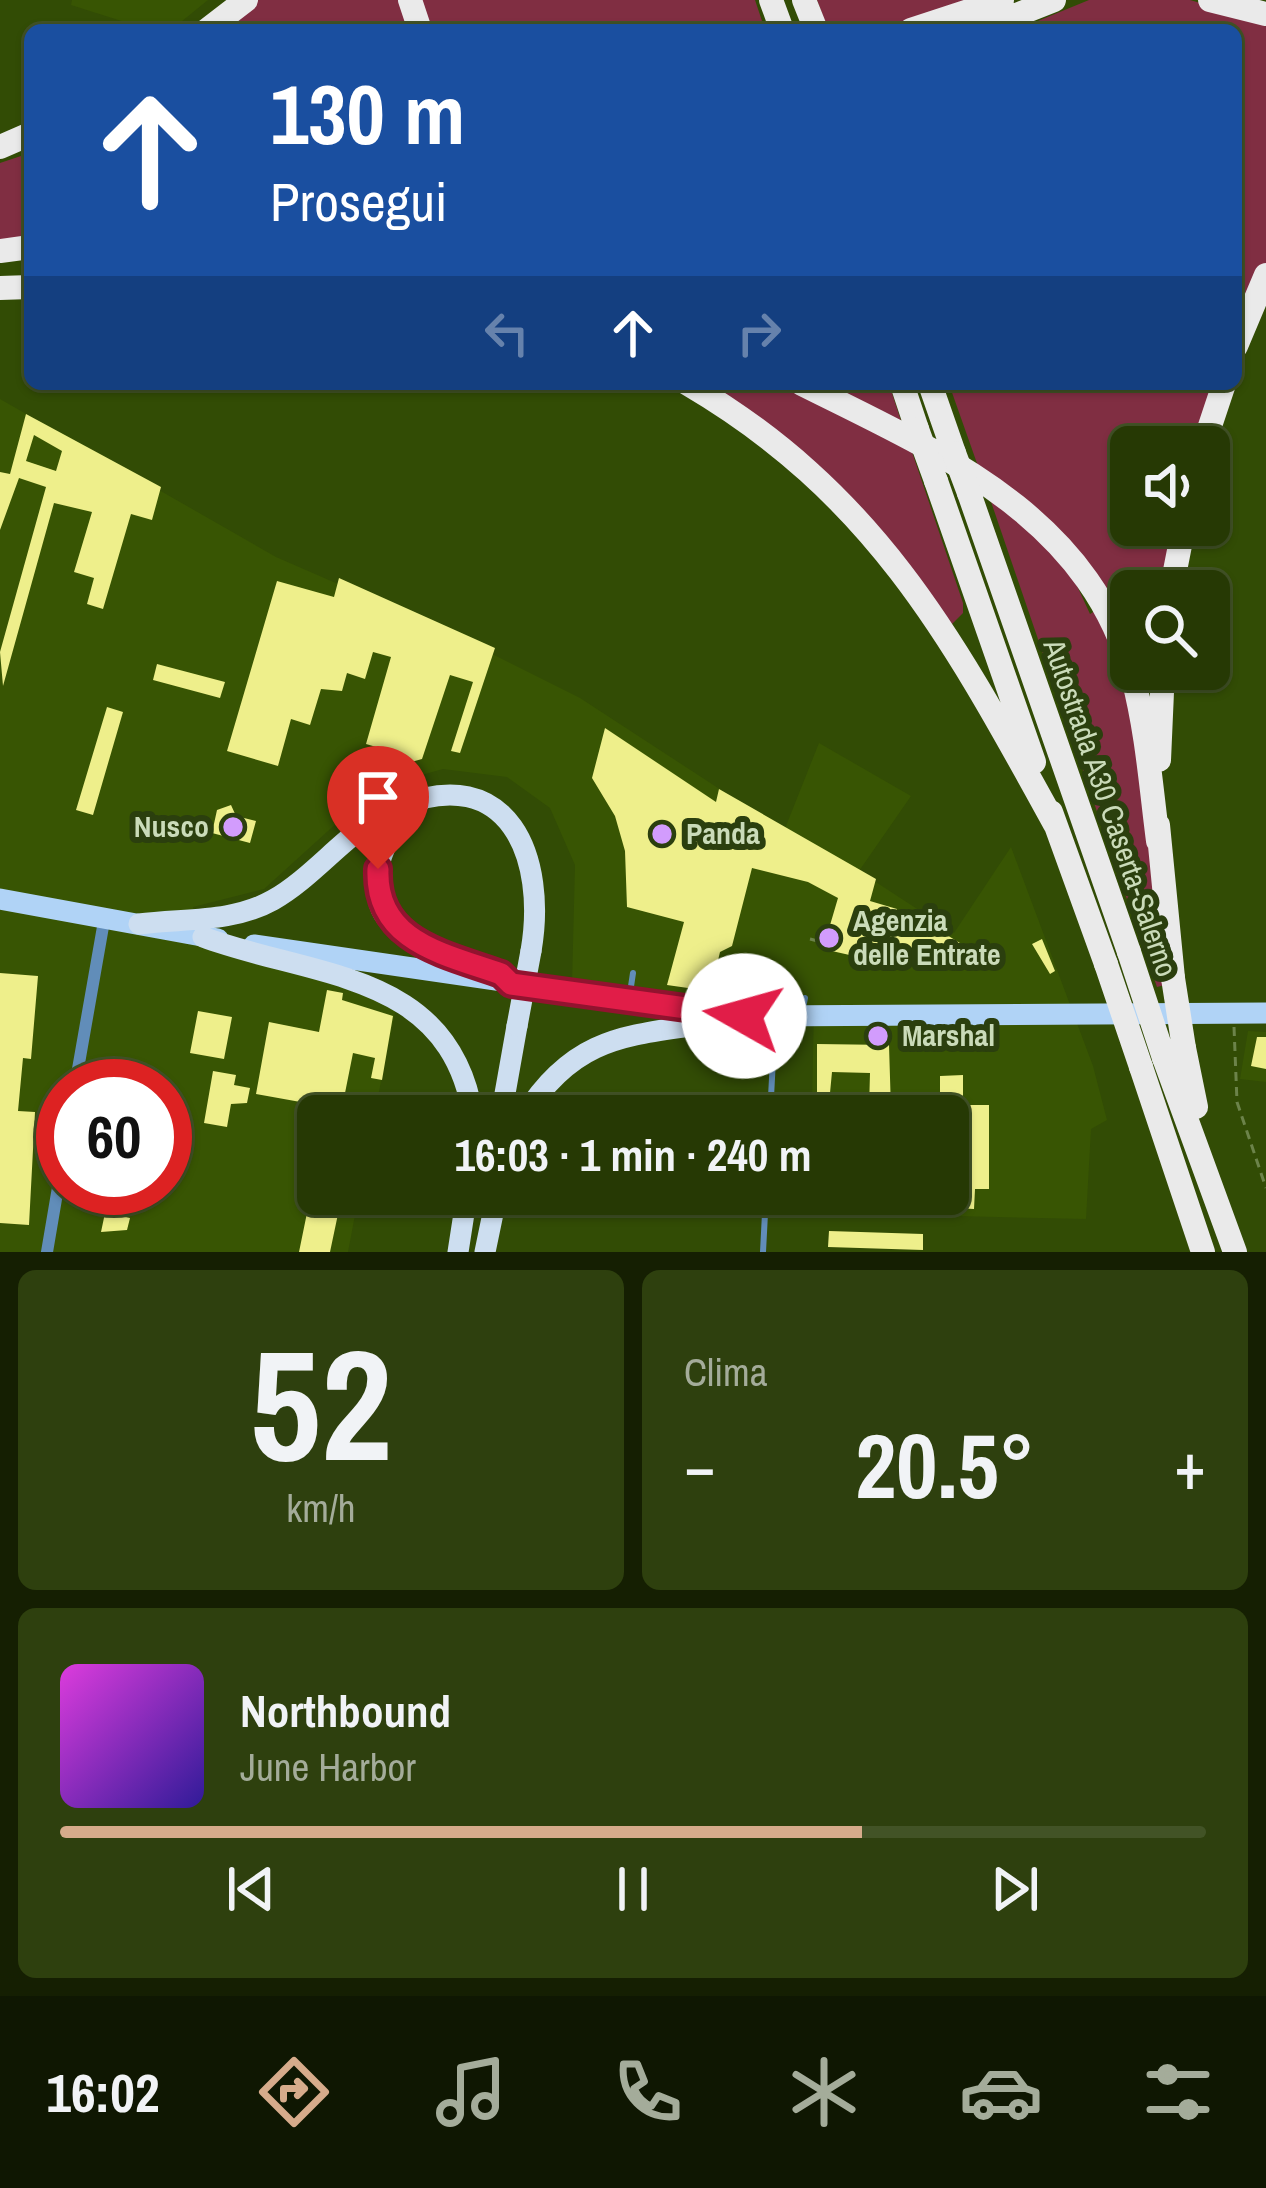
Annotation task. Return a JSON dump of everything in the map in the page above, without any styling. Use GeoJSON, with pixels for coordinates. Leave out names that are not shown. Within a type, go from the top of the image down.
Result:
{"type":"FeatureCollection","features":[{"type":"Feature","properties":{"kind":"highway"},"geometry":{"type":"LineString","coordinates":[[215,24],[246,0]]}},
{"type":"Feature","properties":{"kind":"highway"},"geometry":{"type":"LineString","coordinates":[[930,24],[1006,0]]}},
{"type":"Feature","properties":{"kind":"highway"},"geometry":{"type":"LineString","coordinates":[[949,24],[1006,0]]}},
{"type":"Feature","properties":{"kind":"highway"},"geometry":{"type":"LineString","coordinates":[[994,24],[1054,0]]}},
{"type":"Feature","properties":{"kind":"highway"},"geometry":{"type":"LineString","coordinates":[[1210,0],[1266,14]]}},
{"type":"Feature","properties":{"kind":"highway"},"geometry":{"type":"LineString","coordinates":[[1242,332],[1266,275]]}},
{"type":"Feature","properties":{"kind":"highway"},"geometry":{"type":"LineString","coordinates":[[696,390],[807,469],[885,546],[950,637],[1056,826]]}},
{"type":"Feature","properties":{"kind":"highway"},"geometry":{"type":"LineString","coordinates":[[814,390],[979,476],[1024,508],[1070,554],[1106,609],[1132,677],[1158,841],[1173,978],[1163,1058]]}},
{"type":"Feature","properties":{"kind":"highway","name":"Autostrada A30 Caserta-Salerno"},"geometry":{"type":"LineString","coordinates":[[904,390],[1106,964],[1163,1058],[1203,1252]]}},
{"type":"Feature","properties":{"kind":"highway","name":"Autostrada A30 Caserta-Salerno"},"geometry":{"type":"LineString","coordinates":[[932,390],[1163,1058],[1235,1252]]}},
{"type":"Feature","properties":{"kind":"highway"},"geometry":{"type":"LineString","coordinates":[[1210,426],[1221,390]]}},
{"type":"Feature","properties":{"kind":"highway"},"geometry":{"type":"LineString","coordinates":[[1158,841],[1162,690]]}},
{"type":"Feature","properties":{"kind":"highway"},"geometry":{"type":"LineString","coordinates":[[140,924],[215,919],[272,900],[399,806],[469,800],[502,813],[518,830],[534,880],[531,951],[505,1095]]}},
{"type":"Feature","properties":{"kind":"highway"},"geometry":{"type":"LineString","coordinates":[[420,803],[396,828],[378,869],[377,889],[389,920],[425,947],[501,974],[511,984]]}},
{"type":"Feature","properties":{"kind":"highway"},"geometry":{"type":"LineString","coordinates":[[203,937],[250,955],[350,976],[395,996],[450,1052],[465,1095]]}},
{"type":"Feature","properties":{"kind":"highway"},"geometry":{"type":"LineString","coordinates":[[541,1095],[565,1066],[618,1036],[744,1016]]}},
{"type":"Feature","properties":{"kind":"highway"},"geometry":{"type":"LineString","coordinates":[[458,1252],[464,1215]]}},
{"type":"Feature","properties":{"kind":"highway"},"geometry":{"type":"LineString","coordinates":[[473,1252],[486,1215]]}},
{"type":"Feature","properties":{"kind":"highway"},"geometry":{"type":"LineString","coordinates":[[485,1252],[490,1215]]}},
{"type":"Feature","properties":{"kind":"main road"},"geometry":{"type":"LineString","coordinates":[[0,899],[203,937],[744,1016],[789,1009],[1266,1013]]}},
{"type":"Feature","properties":{"kind":"street"},"geometry":{"type":"LineString","coordinates":[[80,1059],[104,921]]}},
{"type":"Feature","properties":{"kind":"street"},"geometry":{"type":"LineString","coordinates":[[46,1252],[53,1215]]}},
{"type":"Feature","properties":{"kind":"lane"},"geometry":{"type":"LineString","coordinates":[[629,1002],[633,973]]}},
{"type":"Feature","properties":{"kind":"lane"},"geometry":{"type":"LineString","coordinates":[[774,1095],[789,1009]]}},
{"type":"Feature","properties":{"kind":"lane"},"geometry":{"type":"LineString","coordinates":[[763,1252],[765,1215]]}},
{"type":"Feature","properties":{"kind":"path"},"geometry":{"type":"LineString","coordinates":[[810,939],[825,943]]}},
{"type":"Feature","properties":{"kind":"path"},"geometry":{"type":"LineString","coordinates":[[1234,1014],[1237,1102],[1266,1188]]}},
{"type":"Feature","properties":{"kind":"shaded area"},"geometry":{"type":"Polygon","coordinates":[[[72,0],[208,0],[178,24],[131,24],[71,5],[72,0]]]}},
{"type":"Feature","properties":{"kind":"shaded area"},"geometry":{"type":"Polygon","coordinates":[[[257,0],[404,0],[412,24],[227,24],[257,0]]]}},
{"type":"Feature","properties":{"kind":"shaded area"},"geometry":{"type":"Polygon","coordinates":[[[415,0],[755,0],[763,24],[424,24],[415,0]]]}},
{"type":"Feature","properties":{"kind":"shaded area"},"geometry":{"type":"Polygon","coordinates":[[[817,0],[977,0],[913,24],[826,24],[817,0]]]}},
{"type":"Feature","properties":{"kind":"shaded area"},"geometry":{"type":"Polygon","coordinates":[[[1089,0],[1190,0],[1266,22],[1266,270],[1242,328],[1242,24],[1031,24],[1089,0]]]}},
{"type":"Feature","properties":{"kind":"shaded area"},"geometry":{"type":"Polygon","coordinates":[[[24,155],[24,238],[0,240],[0,163],[24,155]]]}},
{"type":"Feature","properties":{"kind":"shaded area"},"geometry":{"type":"Polygon","coordinates":[[[708,390],[798,390],[911,449],[963,603],[963,613],[952,624],[708,390]]]}},
{"type":"Feature","properties":{"kind":"shaded area"},"geometry":{"type":"Polygon","coordinates":[[[833,390],[891,390],[902,424],[833,390]]]}},
{"type":"Feature","properties":{"kind":"shaded area"},"geometry":{"type":"Polygon","coordinates":[[[951,390],[1220,390],[1208,426],[1110,426],[1110,546],[1178,546],[1172,570],[1110,570],[1110,619],[1043,515],[979,469],[951,390]]]}},
{"type":"Feature","properties":{"kind":"shaded area"},"geometry":{"type":"Polygon","coordinates":[[[0,399],[276,557],[446,631],[580,698],[784,831],[819,743],[911,796],[859,871],[954,933],[1011,847],[1093,1066],[1107,1120],[1091,1129],[1086,1219],[956,1216],[969,1215],[969,1095],[812,1095],[814,1005],[713,1003],[572,984],[575,865],[550,808],[507,777],[443,769],[386,785],[360,802],[264,889],[193,907],[199,944],[373,993],[396,1008],[378,1095],[297,1095],[297,1215],[355,1215],[348,1252],[0,1252],[0,399]]]}},
{"type":"Feature","properties":{"kind":"shaded area"},"geometry":{"type":"Polygon","coordinates":[[[987,490],[1067,564],[1090,614],[1098,609],[1110,646],[1110,690],[1125,690],[1136,725],[1168,984],[1157,987],[987,490]]]}},
{"type":"Feature","properties":{"kind":"shaded area"},"geometry":{"type":"Polygon","coordinates":[[[1248,1031],[1266,1032],[1266,1082],[1240,1079],[1248,1031]]]}},
{"type":"Feature","properties":{"kind":"building"},"geometry":{"type":"Polygon","coordinates":[[[26,414],[161,487],[152,520],[131,514],[103,609],[87,604],[94,578],[74,572],[92,512],[54,503],[3,686],[0,652],[46,487],[19,478],[0,530],[0,472],[10,474],[26,414]],[[34,435],[26,461],[56,471],[62,451],[34,435]]]}},
{"type":"Feature","properties":{"kind":"building"},"geometry":{"type":"Polygon","coordinates":[[[339,578],[495,648],[460,753],[451,751],[473,682],[450,675],[422,759],[404,764],[407,756],[366,744],[391,657],[373,652],[365,679],[347,673],[342,691],[321,689],[310,725],[291,719],[278,766],[227,751],[277,581],[334,597],[339,578]]]}},
{"type":"Feature","properties":{"kind":"building"},"geometry":{"type":"Polygon","coordinates":[[[157,664],[225,682],[220,698],[153,680],[157,664]]]}},
{"type":"Feature","properties":{"kind":"building"},"geometry":{"type":"Polygon","coordinates":[[[107,707],[123,712],[93,815],[76,810],[107,707]]]}},
{"type":"Feature","properties":{"kind":"building"},"geometry":{"type":"Polygon","coordinates":[[[605,728],[716,802],[719,789],[876,879],[870,901],[897,909],[894,920],[913,926],[916,916],[968,948],[946,947],[941,961],[859,939],[854,956],[823,949],[838,898],[808,882],[752,868],[732,946],[720,952],[715,973],[726,974],[723,993],[667,985],[684,922],[627,907],[625,851],[615,816],[592,778],[605,728]]]}},
{"type":"Feature","properties":{"kind":"building","name":"Nusco"},"geometry":{"type":"Polygon","coordinates":[[[231,805],[236,816],[256,821],[250,843],[212,833],[217,810],[231,805]]]}},
{"type":"Feature","properties":{"kind":"building"},"geometry":{"type":"Polygon","coordinates":[[[1042,939],[1055,971],[1050,974],[1032,944],[1042,939]]]}},
{"type":"Feature","properties":{"kind":"building"},"geometry":{"type":"Polygon","coordinates":[[[0,973],[38,976],[31,1059],[23,1058],[18,1111],[35,1112],[29,1225],[0,1223],[0,973]]]}},
{"type":"Feature","properties":{"kind":"building"},"geometry":{"type":"Polygon","coordinates":[[[327,990],[343,993],[342,1000],[393,1016],[382,1080],[371,1078],[375,1058],[353,1053],[345,1095],[297,1095],[297,1101],[256,1094],[269,1022],[319,1032],[327,990]]]}},
{"type":"Feature","properties":{"kind":"building"},"geometry":{"type":"Polygon","coordinates":[[[198,1011],[232,1017],[224,1059],[190,1053],[198,1011]]]}},
{"type":"Feature","properties":{"kind":"building"},"geometry":{"type":"Polygon","coordinates":[[[1257,1037],[1266,1037],[1266,1069],[1251,1066],[1257,1037]]]}},
{"type":"Feature","properties":{"kind":"building"},"geometry":{"type":"Polygon","coordinates":[[[817,1044],[889,1045],[891,1095],[869,1095],[870,1073],[832,1072],[830,1093],[817,1093],[817,1044]]]}},
{"type":"Feature","properties":{"kind":"building"},"geometry":{"type":"Polygon","coordinates":[[[213,1071],[236,1075],[234,1085],[250,1088],[247,1103],[231,1104],[227,1127],[204,1123],[213,1071]]]}},
{"type":"Feature","properties":{"kind":"building"},"geometry":{"type":"Polygon","coordinates":[[[963,1075],[963,1095],[940,1095],[940,1076],[963,1075]]]}},
{"type":"Feature","properties":{"kind":"building"},"geometry":{"type":"Polygon","coordinates":[[[969,1105],[989,1105],[989,1189],[975,1189],[974,1209],[969,1209],[969,1105]]]}},
{"type":"Feature","properties":{"kind":"building"},"geometry":{"type":"Polygon","coordinates":[[[105,1215],[130,1218],[127,1230],[101,1232],[105,1215]]]}},
{"type":"Feature","properties":{"kind":"building"},"geometry":{"type":"Polygon","coordinates":[[[307,1215],[338,1215],[330,1252],[299,1252],[307,1215]]]}},
{"type":"Feature","properties":{"kind":"building"},"geometry":{"type":"Polygon","coordinates":[[[829,1231],[923,1234],[923,1250],[828,1247],[829,1231]]]}},
{"type":"Feature","properties":{"kind":"place","name":"Nusco"},"geometry":{"type":"Point","coordinates":[233,827]}},
{"type":"Feature","properties":{"kind":"place","name":"Panda"},"geometry":{"type":"Point","coordinates":[662,834]}},
{"type":"Feature","properties":{"kind":"place","name":"Agenzia delle Entrate"},"geometry":{"type":"Point","coordinates":[829,938]}},
{"type":"Feature","properties":{"kind":"place","name":"Marshal"},"geometry":{"type":"Point","coordinates":[878,1036]}},
{"type":"Feature","properties":{"kind":"route"},"geometry":{"type":"LineString","coordinates":[[378,869],[382,905],[406,937],[501,974],[511,984],[744,1016]]}}]}
